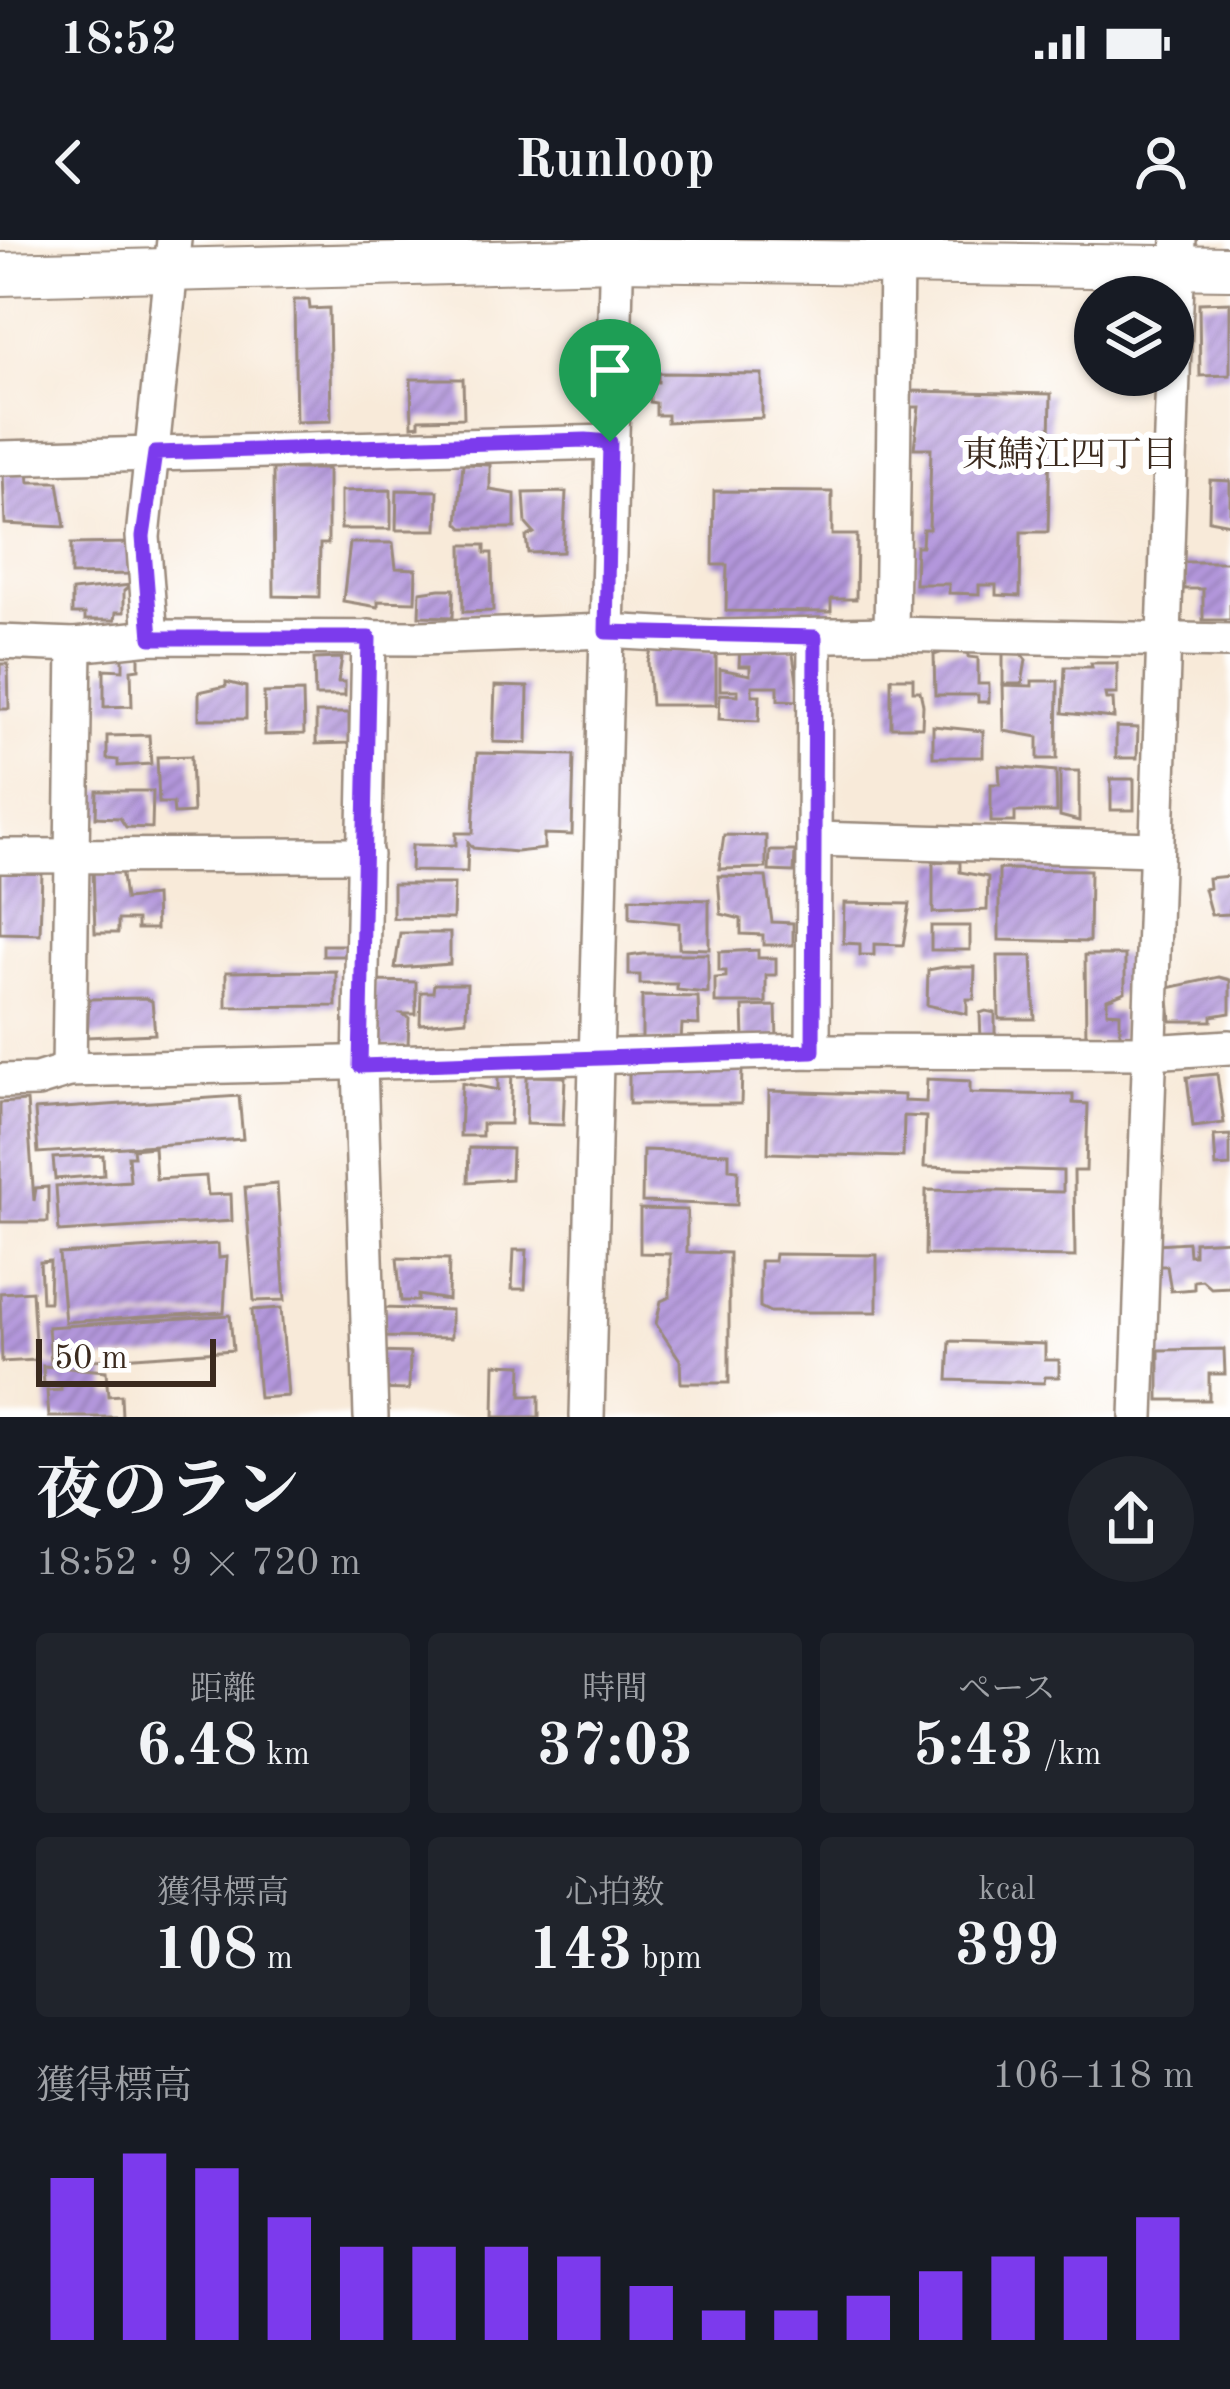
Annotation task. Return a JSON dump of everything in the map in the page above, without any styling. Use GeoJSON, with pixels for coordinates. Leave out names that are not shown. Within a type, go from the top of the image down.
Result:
{"type":"FeatureCollection","features":[{"type":"Feature","properties":{"kind":"main road"},"geometry":{"type":"LineString","coordinates":[[0,274],[173,250],[202,240]]}},
{"type":"Feature","properties":{"kind":"main road"},"geometry":{"type":"LineString","coordinates":[[1216,240],[1230,240]]}},
{"type":"Feature","properties":{"kind":"main road"},"geometry":{"type":"LineString","coordinates":[[0,245],[173,250],[616,249],[896,263],[1178,254],[1230,268]]}},
{"type":"Feature","properties":{"kind":"street"},"geometry":{"type":"LineString","coordinates":[[587,1417],[616,249]]}},
{"type":"Feature","properties":{"kind":"street"},"geometry":{"type":"LineString","coordinates":[[151,638],[143,537],[173,250]]}},
{"type":"Feature","properties":{"kind":"street"},"geometry":{"type":"LineString","coordinates":[[891,634],[896,263]]}},
{"type":"Feature","properties":{"kind":"street"},"geometry":{"type":"LineString","coordinates":[[1137,1417],[1172,396]]}},
{"type":"Feature","properties":{"kind":"street"},"geometry":{"type":"LineString","coordinates":[[0,458],[610,442]]}},
{"type":"Feature","properties":{"kind":"street"},"geometry":{"type":"LineString","coordinates":[[0,642],[75,645],[151,638],[606,632],[1230,640]]}},
{"type":"Feature","properties":{"kind":"street"},"geometry":{"type":"LineString","coordinates":[[813,1051],[815,637]]}},
{"type":"Feature","properties":{"kind":"street"},"geometry":{"type":"LineString","coordinates":[[369,638],[360,1066],[371,1417]]}},
{"type":"Feature","properties":{"kind":"street"},"geometry":{"type":"LineString","coordinates":[[69,1070],[75,645]]}},
{"type":"Feature","properties":{"kind":"street"},"geometry":{"type":"LineString","coordinates":[[815,839],[1154,849]]}},
{"type":"Feature","properties":{"kind":"street"},"geometry":{"type":"LineString","coordinates":[[0,856],[366,855]]}},
{"type":"Feature","properties":{"kind":"street"},"geometry":{"type":"LineString","coordinates":[[0,1081],[37,1080],[69,1070],[813,1051],[1148,1052],[1230,1047]]}},
{"type":"Feature","properties":{"kind":"building"},"geometry":{"type":"Polygon","coordinates":[[[294,300],[309,300],[310,309],[329,308],[331,421],[296,422],[294,300]]]}},
{"type":"Feature","properties":{"kind":"building"},"geometry":{"type":"Polygon","coordinates":[[[1230,302],[1230,375],[1200,376],[1199,303],[1230,302]]]}},
{"type":"Feature","properties":{"kind":"building"},"geometry":{"type":"Polygon","coordinates":[[[658,373],[762,374],[762,418],[667,422],[667,415],[656,415],[656,403],[650,402],[650,382],[658,382],[658,373]]]}},
{"type":"Feature","properties":{"kind":"building"},"geometry":{"type":"Polygon","coordinates":[[[411,379],[463,379],[464,418],[419,419],[419,425],[412,426],[411,379]]]}},
{"type":"Feature","properties":{"kind":"building"},"geometry":{"type":"Polygon","coordinates":[[[912,391],[1051,394],[1048,532],[1021,532],[1020,596],[996,595],[996,585],[979,585],[979,594],[949,593],[949,584],[915,584],[916,546],[922,546],[923,529],[929,529],[931,448],[914,448],[919,407],[911,407],[912,391]]]}},
{"type":"Feature","properties":{"kind":"building"},"geometry":{"type":"Polygon","coordinates":[[[463,464],[490,465],[490,490],[515,494],[515,528],[463,528],[458,523],[463,464]]]}},
{"type":"Feature","properties":{"kind":"building"},"geometry":{"type":"Polygon","coordinates":[[[273,469],[328,469],[328,544],[320,544],[319,597],[274,596],[273,469]]]}},
{"type":"Feature","properties":{"kind":"building"},"geometry":{"type":"Polygon","coordinates":[[[28,472],[29,482],[58,482],[65,527],[5,524],[3,473],[28,472]]]}},
{"type":"Feature","properties":{"kind":"building"},"geometry":{"type":"Polygon","coordinates":[[[1210,480],[1230,481],[1230,524],[1209,520],[1210,480]]]}},
{"type":"Feature","properties":{"kind":"building"},"geometry":{"type":"Polygon","coordinates":[[[391,490],[391,529],[341,529],[341,491],[391,490]]]}},
{"type":"Feature","properties":{"kind":"building"},"geometry":{"type":"Polygon","coordinates":[[[397,490],[438,491],[437,530],[396,530],[397,490]]]}},
{"type":"Feature","properties":{"kind":"building"},"geometry":{"type":"Polygon","coordinates":[[[714,491],[832,492],[832,535],[857,535],[856,599],[831,599],[831,612],[726,611],[727,565],[713,565],[714,491]]]}},
{"type":"Feature","properties":{"kind":"building"},"geometry":{"type":"Polygon","coordinates":[[[566,492],[563,552],[528,553],[526,537],[534,533],[526,524],[524,493],[566,492]]]}},
{"type":"Feature","properties":{"kind":"building"},"geometry":{"type":"Polygon","coordinates":[[[134,543],[134,574],[71,575],[71,544],[134,543]]]}},
{"type":"Feature","properties":{"kind":"building"},"geometry":{"type":"Polygon","coordinates":[[[350,543],[393,543],[396,568],[416,569],[415,602],[378,601],[378,607],[343,601],[350,543]]]}},
{"type":"Feature","properties":{"kind":"building"},"geometry":{"type":"Polygon","coordinates":[[[462,545],[485,545],[485,553],[492,553],[493,611],[463,612],[462,545]]]}},
{"type":"Feature","properties":{"kind":"building"},"geometry":{"type":"Polygon","coordinates":[[[1183,562],[1230,562],[1230,620],[1203,620],[1203,589],[1184,589],[1183,562]]]}},
{"type":"Feature","properties":{"kind":"building"},"geometry":{"type":"Polygon","coordinates":[[[131,585],[124,591],[124,612],[116,612],[115,620],[85,620],[85,614],[72,614],[72,591],[131,585]]]}},
{"type":"Feature","properties":{"kind":"building"},"geometry":{"type":"Polygon","coordinates":[[[454,589],[453,617],[419,616],[420,592],[454,589]]]}},
{"type":"Feature","properties":{"kind":"building"},"geometry":{"type":"Polygon","coordinates":[[[652,646],[716,652],[716,705],[651,705],[648,662],[652,646]]]}},
{"type":"Feature","properties":{"kind":"building"},"geometry":{"type":"Polygon","coordinates":[[[740,647],[792,648],[800,701],[778,700],[778,686],[752,686],[752,695],[760,695],[759,721],[719,719],[720,694],[738,695],[738,690],[720,690],[720,669],[750,675],[750,666],[739,666],[740,647]]]}},
{"type":"Feature","properties":{"kind":"building"},"geometry":{"type":"Polygon","coordinates":[[[968,650],[968,657],[978,658],[978,684],[989,684],[989,702],[978,702],[978,695],[935,695],[934,655],[968,650]]]}},
{"type":"Feature","properties":{"kind":"building"},"geometry":{"type":"Polygon","coordinates":[[[123,652],[139,652],[139,669],[131,670],[132,706],[104,707],[104,669],[123,670],[123,652]]]}},
{"type":"Feature","properties":{"kind":"building"},"geometry":{"type":"Polygon","coordinates":[[[1003,653],[1021,654],[1026,660],[1022,684],[1003,684],[1003,653]]]}},
{"type":"Feature","properties":{"kind":"building"},"geometry":{"type":"Polygon","coordinates":[[[342,658],[338,682],[345,682],[345,696],[315,696],[314,659],[342,658]]]}},
{"type":"Feature","properties":{"kind":"building"},"geometry":{"type":"Polygon","coordinates":[[[1091,663],[1117,663],[1117,694],[1105,694],[1106,699],[1113,699],[1114,718],[1063,713],[1065,667],[1092,667],[1091,663]]]}},
{"type":"Feature","properties":{"kind":"building"},"geometry":{"type":"Polygon","coordinates":[[[0,664],[8,664],[9,709],[0,709],[0,664]]]}},
{"type":"Feature","properties":{"kind":"building"},"geometry":{"type":"Polygon","coordinates":[[[891,678],[913,678],[913,691],[920,691],[923,705],[922,727],[891,727],[891,678]]]}},
{"type":"Feature","properties":{"kind":"building"},"geometry":{"type":"Polygon","coordinates":[[[1032,681],[1058,681],[1057,759],[1038,759],[1038,737],[1004,731],[1003,685],[1032,686],[1032,681]]]}},
{"type":"Feature","properties":{"kind":"building"},"geometry":{"type":"Polygon","coordinates":[[[226,682],[246,687],[246,719],[199,719],[199,692],[226,686],[226,682]]]}},
{"type":"Feature","properties":{"kind":"building"},"geometry":{"type":"Polygon","coordinates":[[[495,686],[528,687],[527,743],[493,742],[495,686]]]}},
{"type":"Feature","properties":{"kind":"building"},"geometry":{"type":"Polygon","coordinates":[[[303,692],[304,734],[265,735],[264,693],[303,692]]]}},
{"type":"Feature","properties":{"kind":"building"},"geometry":{"type":"Polygon","coordinates":[[[316,713],[349,713],[349,743],[316,744],[316,713]]]}},
{"type":"Feature","properties":{"kind":"building"},"geometry":{"type":"Polygon","coordinates":[[[933,726],[983,731],[983,757],[933,757],[933,726]]]}},
{"type":"Feature","properties":{"kind":"building"},"geometry":{"type":"Polygon","coordinates":[[[1116,727],[1138,728],[1137,758],[1116,758],[1116,727]]]}},
{"type":"Feature","properties":{"kind":"building"},"geometry":{"type":"Polygon","coordinates":[[[149,735],[151,764],[118,766],[118,760],[107,759],[107,736],[149,735]]]}},
{"type":"Feature","properties":{"kind":"building"},"geometry":{"type":"Polygon","coordinates":[[[477,753],[574,755],[572,835],[544,834],[544,849],[516,852],[473,848],[468,842],[467,872],[411,871],[412,845],[456,845],[456,833],[473,833],[477,753]]]}},
{"type":"Feature","properties":{"kind":"building"},"geometry":{"type":"Polygon","coordinates":[[[191,756],[193,813],[174,814],[173,803],[159,803],[157,757],[191,756]]]}},
{"type":"Feature","properties":{"kind":"building"},"geometry":{"type":"Polygon","coordinates":[[[999,766],[1056,771],[1057,812],[1015,812],[1015,822],[991,822],[991,784],[1000,784],[999,766]]]}},
{"type":"Feature","properties":{"kind":"building"},"geometry":{"type":"Polygon","coordinates":[[[1060,771],[1079,771],[1079,821],[1060,816],[1060,771]]]}},
{"type":"Feature","properties":{"kind":"building"},"geometry":{"type":"Polygon","coordinates":[[[1111,779],[1134,779],[1134,810],[1111,810],[1111,779]]]}},
{"type":"Feature","properties":{"kind":"building"},"geometry":{"type":"Polygon","coordinates":[[[97,791],[153,791],[152,828],[126,827],[120,818],[96,817],[97,791]]]}},
{"type":"Feature","properties":{"kind":"building"},"geometry":{"type":"Polygon","coordinates":[[[724,835],[766,836],[766,868],[719,869],[724,835]]]}},
{"type":"Feature","properties":{"kind":"building"},"geometry":{"type":"Polygon","coordinates":[[[770,851],[795,851],[794,872],[769,871],[770,851]]]}},
{"type":"Feature","properties":{"kind":"building"},"geometry":{"type":"Polygon","coordinates":[[[933,862],[960,862],[960,872],[988,877],[987,910],[933,913],[933,862]]]}},
{"type":"Feature","properties":{"kind":"building"},"geometry":{"type":"Polygon","coordinates":[[[93,868],[121,868],[125,899],[155,896],[156,929],[137,929],[137,920],[118,920],[118,933],[95,933],[93,868]]]}},
{"type":"Feature","properties":{"kind":"building"},"geometry":{"type":"Polygon","coordinates":[[[999,869],[1090,870],[1089,942],[999,940],[999,869]]]}},
{"type":"Feature","properties":{"kind":"building"},"geometry":{"type":"Polygon","coordinates":[[[0,872],[42,873],[40,934],[0,933],[0,872]]]}},
{"type":"Feature","properties":{"kind":"building"},"geometry":{"type":"Polygon","coordinates":[[[718,876],[766,877],[772,922],[793,923],[793,945],[763,945],[763,935],[741,934],[741,919],[721,914],[718,876]]]}},
{"type":"Feature","properties":{"kind":"building"},"geometry":{"type":"Polygon","coordinates":[[[1230,876],[1230,914],[1211,915],[1204,889],[1209,888],[1208,878],[1230,876]]]}},
{"type":"Feature","properties":{"kind":"building"},"geometry":{"type":"Polygon","coordinates":[[[393,884],[454,884],[453,919],[393,918],[393,884]]]}},
{"type":"Feature","properties":{"kind":"building"},"geometry":{"type":"Polygon","coordinates":[[[630,898],[709,900],[709,949],[679,948],[679,923],[630,918],[630,898]]]}},
{"type":"Feature","properties":{"kind":"building"},"geometry":{"type":"Polygon","coordinates":[[[844,903],[910,904],[903,945],[874,944],[874,955],[860,955],[860,944],[843,943],[844,903]]]}},
{"type":"Feature","properties":{"kind":"building"},"geometry":{"type":"Polygon","coordinates":[[[931,926],[970,926],[970,950],[931,950],[931,926]]]}},
{"type":"Feature","properties":{"kind":"building"},"geometry":{"type":"Polygon","coordinates":[[[400,933],[450,933],[450,964],[395,968],[400,933]]]}},
{"type":"Feature","properties":{"kind":"building"},"geometry":{"type":"Polygon","coordinates":[[[323,945],[346,945],[346,956],[323,956],[323,945]]]}},
{"type":"Feature","properties":{"kind":"building"},"geometry":{"type":"Polygon","coordinates":[[[758,950],[758,958],[776,958],[776,975],[766,975],[766,1003],[715,1003],[715,978],[726,977],[726,971],[719,971],[719,952],[758,950]]]}},
{"type":"Feature","properties":{"kind":"building"},"geometry":{"type":"Polygon","coordinates":[[[708,954],[708,993],[677,990],[677,984],[640,984],[640,975],[629,975],[629,956],[708,954]]]}},
{"type":"Feature","properties":{"kind":"building"},"geometry":{"type":"Polygon","coordinates":[[[1085,955],[1125,955],[1125,992],[1107,999],[1107,1012],[1120,1013],[1120,1040],[1086,1041],[1085,955]]]}},
{"type":"Feature","properties":{"kind":"building"},"geometry":{"type":"Polygon","coordinates":[[[998,956],[1032,956],[1035,1019],[999,1019],[998,956]]]}},
{"type":"Feature","properties":{"kind":"building"},"geometry":{"type":"Polygon","coordinates":[[[975,967],[974,999],[967,999],[967,1014],[927,1005],[928,970],[975,967]]]}},
{"type":"Feature","properties":{"kind":"building"},"geometry":{"type":"Polygon","coordinates":[[[336,971],[336,1006],[226,1007],[226,972],[336,971]]]}},
{"type":"Feature","properties":{"kind":"building"},"geometry":{"type":"Polygon","coordinates":[[[1219,977],[1230,980],[1230,1013],[1212,1016],[1212,1021],[1171,1021],[1168,988],[1219,977]]]}},
{"type":"Feature","properties":{"kind":"building"},"geometry":{"type":"Polygon","coordinates":[[[372,981],[416,982],[416,1014],[402,1014],[409,1018],[408,1046],[378,1048],[371,1042],[372,981]]]}},
{"type":"Feature","properties":{"kind":"building"},"geometry":{"type":"Polygon","coordinates":[[[434,984],[467,984],[466,1020],[420,1024],[421,992],[433,992],[434,984]]]}},
{"type":"Feature","properties":{"kind":"building"},"geometry":{"type":"Polygon","coordinates":[[[642,996],[698,997],[699,1025],[682,1024],[681,1042],[642,1038],[642,996]]]}},
{"type":"Feature","properties":{"kind":"building"},"geometry":{"type":"Polygon","coordinates":[[[89,999],[152,1001],[155,1034],[87,1037],[89,999]]]}},
{"type":"Feature","properties":{"kind":"building"},"geometry":{"type":"Polygon","coordinates":[[[776,1006],[777,1040],[744,1040],[743,1007],[776,1006]]]}},
{"type":"Feature","properties":{"kind":"building"},"geometry":{"type":"Polygon","coordinates":[[[980,1013],[995,1013],[995,1041],[981,1041],[980,1013]]]}},
{"type":"Feature","properties":{"kind":"building"},"geometry":{"type":"Polygon","coordinates":[[[629,1069],[742,1070],[741,1104],[629,1104],[629,1069]]]}},
{"type":"Feature","properties":{"kind":"building"},"geometry":{"type":"Polygon","coordinates":[[[498,1071],[512,1071],[510,1124],[482,1124],[482,1136],[460,1136],[462,1083],[498,1090],[498,1071]]]}},
{"type":"Feature","properties":{"kind":"building"},"geometry":{"type":"Polygon","coordinates":[[[1217,1074],[1224,1123],[1193,1127],[1187,1077],[1217,1074]]]}},
{"type":"Feature","properties":{"kind":"building"},"geometry":{"type":"Polygon","coordinates":[[[527,1076],[565,1077],[563,1125],[526,1124],[527,1076]]]}},
{"type":"Feature","properties":{"kind":"building"},"geometry":{"type":"Polygon","coordinates":[[[927,1079],[970,1081],[970,1093],[1073,1095],[1073,1103],[1088,1104],[1086,1171],[1074,1171],[1075,1257],[925,1255],[926,1190],[1063,1192],[1063,1171],[924,1167],[926,1117],[904,1116],[903,1157],[768,1153],[769,1091],[904,1095],[904,1101],[926,1102],[927,1079]]]}},
{"type":"Feature","properties":{"kind":"building"},"geometry":{"type":"Polygon","coordinates":[[[239,1096],[243,1139],[38,1153],[35,1110],[239,1096]]]}},
{"type":"Feature","properties":{"kind":"building"},"geometry":{"type":"Polygon","coordinates":[[[27,1101],[34,1201],[36,1188],[48,1187],[48,1222],[0,1222],[0,1103],[27,1101]]]}},
{"type":"Feature","properties":{"kind":"building"},"geometry":{"type":"Polygon","coordinates":[[[1230,1135],[1230,1166],[1216,1167],[1214,1136],[1230,1135]]]}},
{"type":"Feature","properties":{"kind":"building"},"geometry":{"type":"Polygon","coordinates":[[[154,1147],[156,1179],[206,1176],[208,1195],[231,1194],[232,1221],[59,1232],[56,1186],[130,1181],[128,1156],[134,1156],[133,1149],[154,1147]]]}},
{"type":"Feature","properties":{"kind":"building"},"geometry":{"type":"Polygon","coordinates":[[[469,1148],[512,1149],[511,1179],[468,1182],[469,1148]]]}},
{"type":"Feature","properties":{"kind":"building"},"geometry":{"type":"Polygon","coordinates":[[[643,1150],[729,1153],[729,1169],[738,1170],[737,1205],[642,1202],[643,1150]]]}},
{"type":"Feature","properties":{"kind":"building"},"geometry":{"type":"Polygon","coordinates":[[[103,1155],[104,1175],[55,1179],[53,1158],[103,1155]]]}},
{"type":"Feature","properties":{"kind":"building"},"geometry":{"type":"Polygon","coordinates":[[[277,1184],[285,1300],[254,1301],[245,1187],[277,1184]]]}},
{"type":"Feature","properties":{"kind":"building"},"geometry":{"type":"Polygon","coordinates":[[[640,1209],[687,1210],[687,1252],[729,1253],[729,1383],[681,1383],[680,1360],[656,1324],[661,1301],[670,1297],[670,1254],[640,1253],[640,1209]]]}},
{"type":"Feature","properties":{"kind":"building"},"geometry":{"type":"Polygon","coordinates":[[[1230,1240],[1230,1287],[1211,1288],[1202,1280],[1194,1281],[1194,1289],[1171,1291],[1167,1266],[1158,1266],[1157,1244],[1188,1242],[1189,1255],[1194,1255],[1194,1242],[1230,1240]]]}},
{"type":"Feature","properties":{"kind":"building"},"geometry":{"type":"Polygon","coordinates":[[[218,1244],[219,1258],[227,1257],[224,1312],[65,1322],[59,1254],[218,1244]]]}},
{"type":"Feature","properties":{"kind":"building"},"geometry":{"type":"Polygon","coordinates":[[[514,1250],[527,1250],[525,1289],[512,1289],[514,1250]]]}},
{"type":"Feature","properties":{"kind":"building"},"geometry":{"type":"Polygon","coordinates":[[[775,1254],[877,1255],[877,1312],[770,1312],[760,1307],[760,1261],[774,1261],[775,1254]]]}},
{"type":"Feature","properties":{"kind":"building"},"geometry":{"type":"Polygon","coordinates":[[[397,1258],[449,1259],[448,1300],[418,1295],[418,1301],[401,1301],[397,1258]]]}},
{"type":"Feature","properties":{"kind":"building"},"geometry":{"type":"Polygon","coordinates":[[[50,1261],[49,1302],[42,1302],[40,1262],[50,1261]]]}},
{"type":"Feature","properties":{"kind":"building"},"geometry":{"type":"Polygon","coordinates":[[[32,1291],[36,1360],[2,1362],[0,1293],[32,1291]]]}},
{"type":"Feature","properties":{"kind":"building"},"geometry":{"type":"Polygon","coordinates":[[[281,1308],[288,1396],[259,1398],[252,1310],[281,1308]]]}},
{"type":"Feature","properties":{"kind":"building"},"geometry":{"type":"Polygon","coordinates":[[[382,1308],[451,1310],[451,1338],[382,1337],[382,1308]]]}},
{"type":"Feature","properties":{"kind":"building"},"geometry":{"type":"Polygon","coordinates":[[[230,1315],[233,1350],[51,1363],[48,1327],[230,1315]]]}},
{"type":"Feature","properties":{"kind":"building"},"geometry":{"type":"Polygon","coordinates":[[[950,1341],[1045,1344],[1045,1360],[1059,1360],[1059,1377],[1045,1377],[1044,1383],[948,1380],[950,1341]]]}},
{"type":"Feature","properties":{"kind":"building"},"geometry":{"type":"Polygon","coordinates":[[[1224,1349],[1225,1374],[1209,1374],[1209,1400],[1159,1400],[1159,1350],[1224,1349]]]}},
{"type":"Feature","properties":{"kind":"building"},"geometry":{"type":"Polygon","coordinates":[[[376,1352],[410,1353],[409,1390],[375,1389],[376,1352]]]}},
{"type":"Feature","properties":{"kind":"building"},"geometry":{"type":"Polygon","coordinates":[[[495,1364],[522,1365],[521,1396],[539,1396],[539,1417],[494,1417],[495,1364]]]}},
{"type":"Feature","properties":{"kind":"building"},"geometry":{"type":"Polygon","coordinates":[[[43,1366],[106,1371],[108,1396],[121,1395],[122,1417],[49,1417],[47,1391],[61,1390],[61,1385],[44,1386],[43,1366]]]}},
{"type":"Feature","properties":{"kind":"district","name":"東鯖江四丁目"},"geometry":{"type":"Point","coordinates":[1070,457]}},
{"type":"Feature","properties":{"kind":"route"},"geometry":{"type":"LineString","coordinates":[[610,442],[606,632],[815,637],[813,1051],[360,1066],[369,638],[151,638],[143,537],[155,453],[610,442]]}}]}
